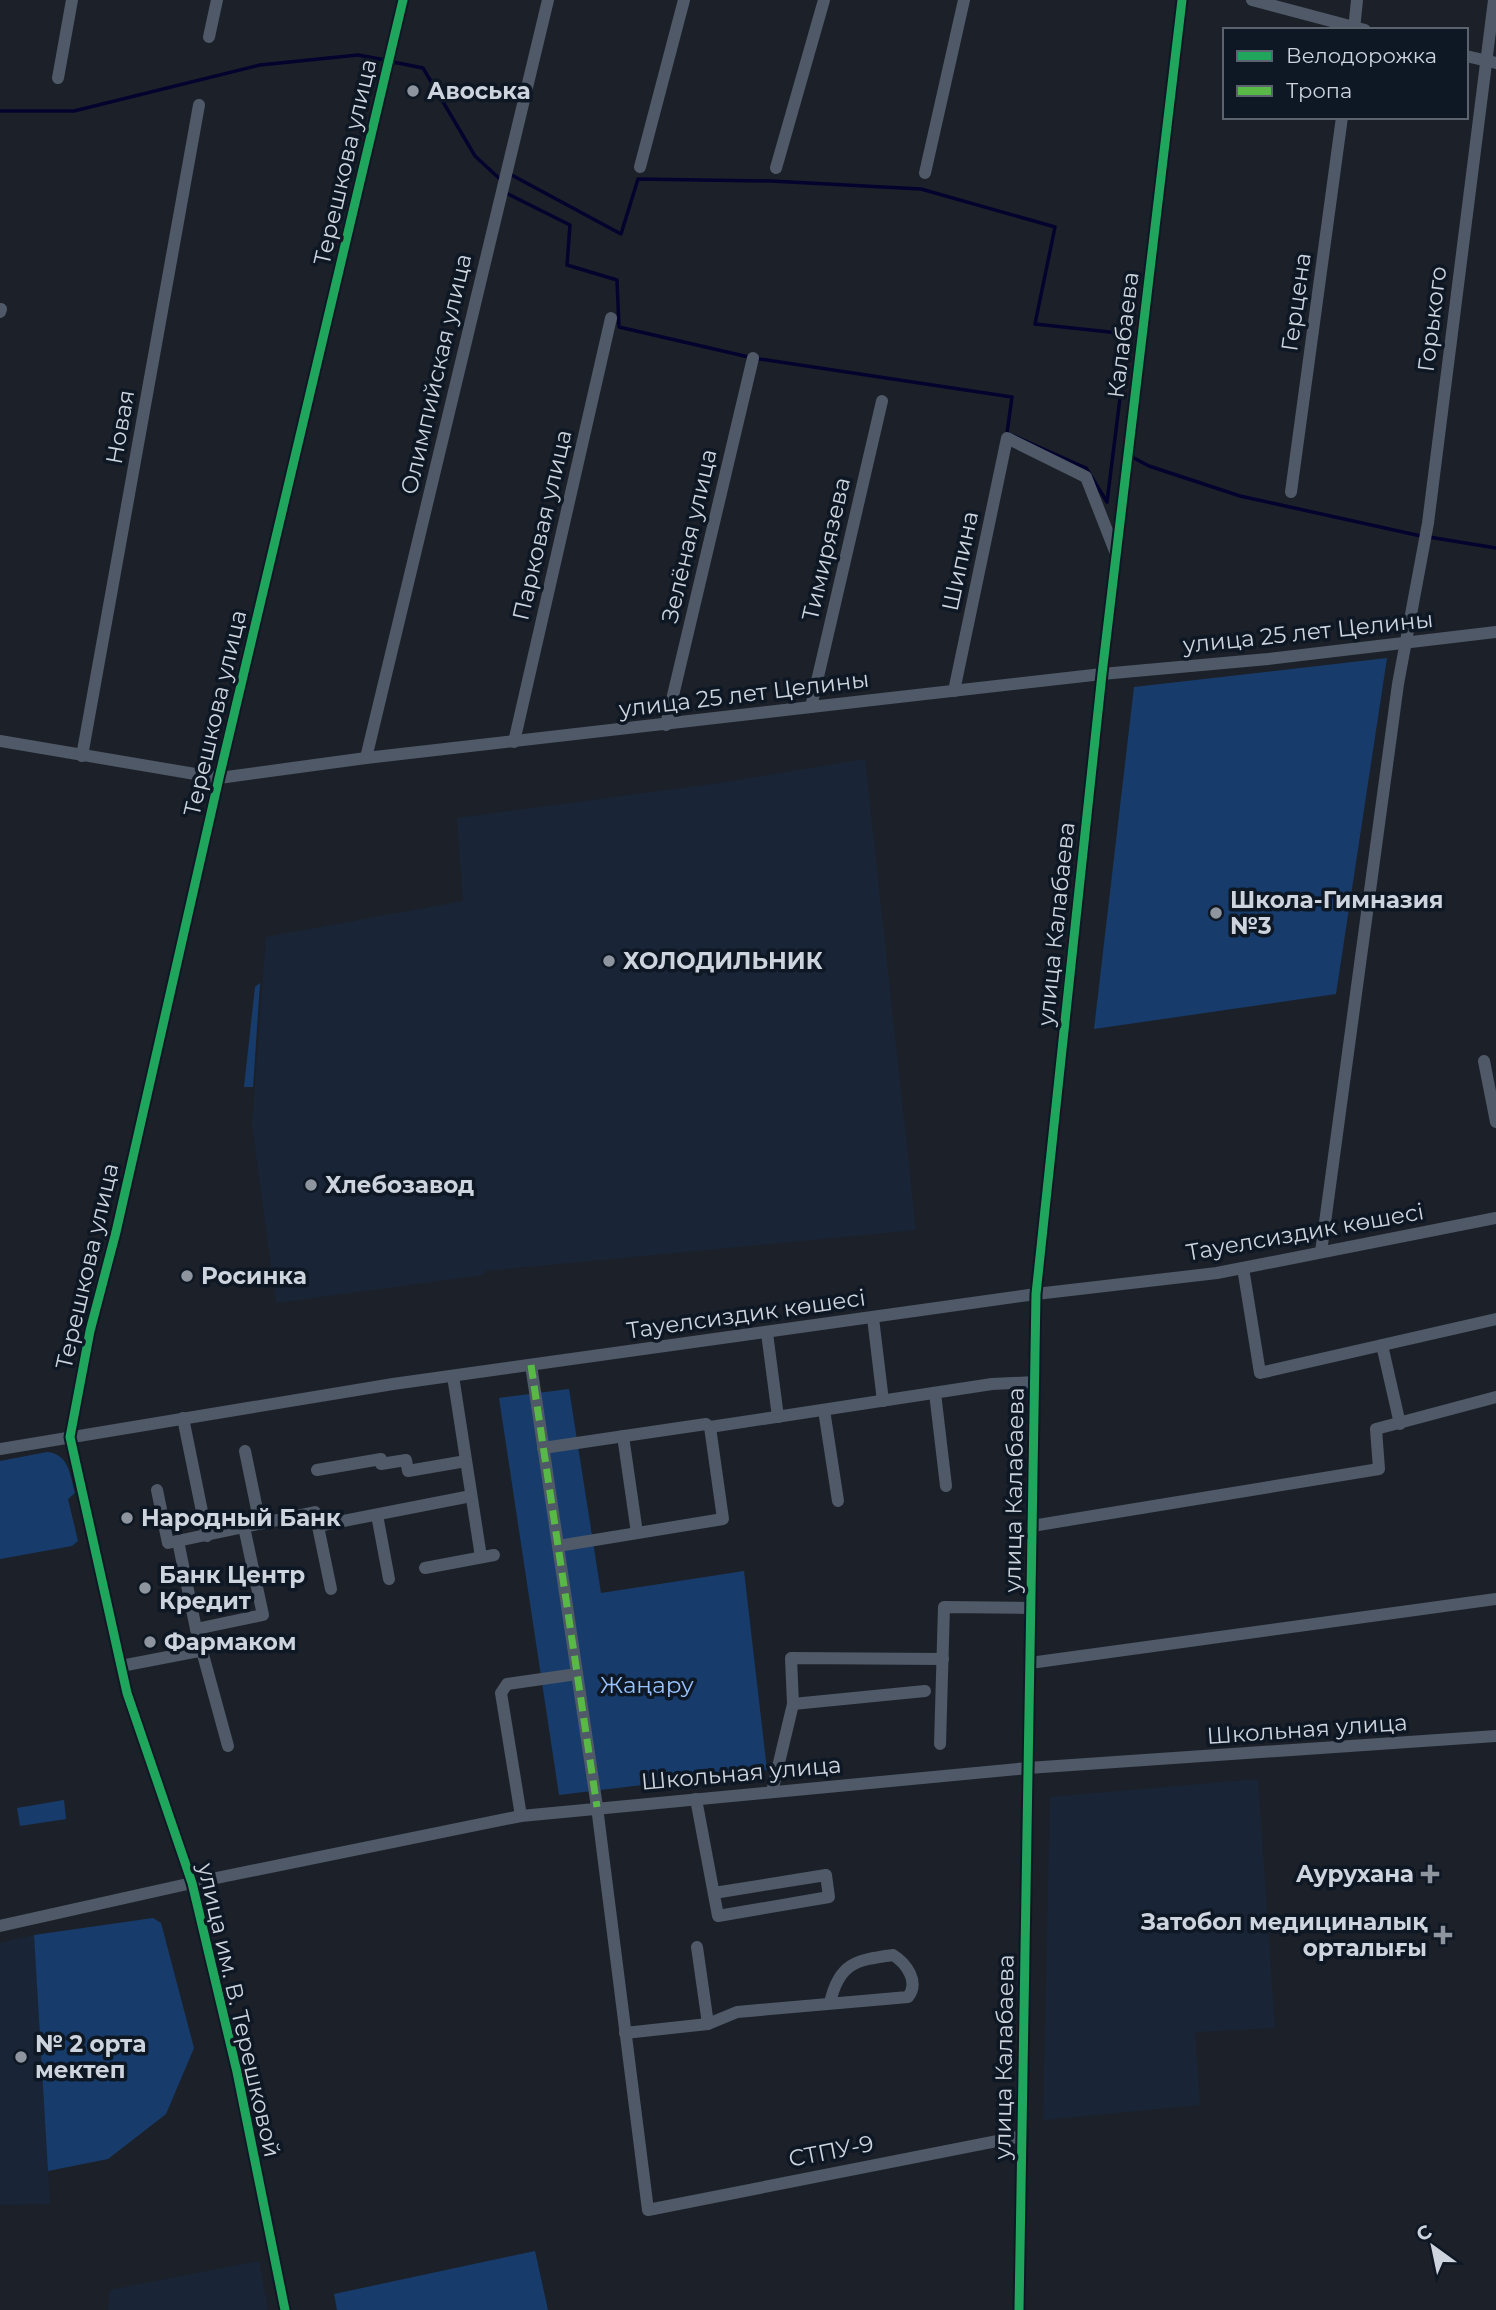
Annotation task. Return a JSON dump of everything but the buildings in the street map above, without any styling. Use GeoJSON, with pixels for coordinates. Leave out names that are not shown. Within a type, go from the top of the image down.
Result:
{"type":"FeatureCollection","features":[{"type":"Feature","properties":{"kind":"street"},"geometry":{"type":"LineString","coordinates":[[58,78],[72,0]]}},
{"type":"Feature","properties":{"kind":"street"},"geometry":{"type":"LineString","coordinates":[[209,37],[217,0]]}},
{"type":"Feature","properties":{"kind":"street","name":"Терешкова улица"},"geometry":{"type":"LineString","coordinates":[[70,1437],[90,1331],[116,1232],[219,778],[403,0]]}},
{"type":"Feature","properties":{"kind":"street","name":"Олимпийская улица"},"geometry":{"type":"LineString","coordinates":[[366,758],[548,0]]}},
{"type":"Feature","properties":{"kind":"street"},"geometry":{"type":"LineString","coordinates":[[640,167],[684,0]]}},
{"type":"Feature","properties":{"kind":"street"},"geometry":{"type":"LineString","coordinates":[[776,168],[824,0]]}},
{"type":"Feature","properties":{"kind":"street"},"geometry":{"type":"LineString","coordinates":[[925,173],[964,0]]}},
{"type":"Feature","properties":{"kind":"street","name":"Калабаева"},"geometry":{"type":"LineString","coordinates":[[1102,674],[1182,0]]}},
{"type":"Feature","properties":{"kind":"street"},"geometry":{"type":"LineString","coordinates":[[1252,0],[1354,28]]}},
{"type":"Feature","properties":{"kind":"street"},"geometry":{"type":"LineString","coordinates":[[1357,0],[1358,28]]}},
{"type":"Feature","properties":{"kind":"street","name":"Горького"},"geometry":{"type":"LineString","coordinates":[[1321,1252],[1398,684],[1408,642],[1428,523],[1491,62],[1494,0]]}},
{"type":"Feature","properties":{"kind":"street"},"geometry":{"type":"LineString","coordinates":[[1468,56],[1491,62]]}},
{"type":"Feature","properties":{"kind":"street","name":"Новая"},"geometry":{"type":"LineString","coordinates":[[82,756],[199,105]]}},
{"type":"Feature","properties":{"kind":"street","name":"Герцена"},"geometry":{"type":"LineString","coordinates":[[1291,492],[1342,119]]}},
{"type":"Feature","properties":{"kind":"street","name":"Парковая улица"},"geometry":{"type":"LineString","coordinates":[[514,742],[611,318]]}},
{"type":"Feature","properties":{"kind":"street","name":"Зелёная улица"},"geometry":{"type":"LineString","coordinates":[[666,725],[753,358]]}},
{"type":"Feature","properties":{"kind":"street","name":"Тимирязева"},"geometry":{"type":"LineString","coordinates":[[811,707],[882,401]]}},
{"type":"Feature","properties":{"kind":"street","name":"Шипина"},"geometry":{"type":"LineString","coordinates":[[954,691],[1007,438],[1086,477],[1116,555]]}},
{"type":"Feature","properties":{"kind":"street","name":"улица 25 лет Целины"},"geometry":{"type":"LineString","coordinates":[[0,741],[219,778],[366,758],[811,707],[1496,632]]}},
{"type":"Feature","properties":{"kind":"street","name":"улица Калабаева"},"geometry":{"type":"LineString","coordinates":[[1019,2310],[1036,1294],[1102,674]]}},
{"type":"Feature","properties":{"kind":"street"},"geometry":{"type":"LineString","coordinates":[[1483,1061],[1496,1122]]}},
{"type":"Feature","properties":{"kind":"street","name":"Тауелсиздик көшесі"},"geometry":{"type":"LineString","coordinates":[[0,1449],[453,1376],[1036,1294],[1217,1273],[1496,1218]]}},
{"type":"Feature","properties":{"kind":"street"},"geometry":{"type":"LineString","coordinates":[[1243,1268],[1260,1373],[1496,1319]]}},
{"type":"Feature","properties":{"kind":"street"},"geometry":{"type":"LineString","coordinates":[[873,1318],[883,1401]]}},
{"type":"Feature","properties":{"kind":"street"},"geometry":{"type":"LineString","coordinates":[[767,1332],[778,1417]]}},
{"type":"Feature","properties":{"kind":"street"},"geometry":{"type":"LineString","coordinates":[[1381,1345],[1400,1424]]}},
{"type":"Feature","properties":{"kind":"street"},"geometry":{"type":"LineString","coordinates":[[531,1365],[597,1807],[625,2033],[708,2024],[737,2012],[908,1997],[912,1992],[908,1966],[893,1955],[859,1959],[844,1971],[832,1992],[830,2003]]}},
{"type":"Feature","properties":{"kind":"street"},"geometry":{"type":"LineString","coordinates":[[425,1568],[487,1556],[471,1496],[453,1376]]}},
{"type":"Feature","properties":{"kind":"street"},"geometry":{"type":"LineString","coordinates":[[543,1448],[706,1424],[710,1427],[992,1384],[1035,1382]]}},
{"type":"Feature","properties":{"kind":"street"},"geometry":{"type":"LineString","coordinates":[[934,1393],[946,1486]]}},
{"type":"Feature","properties":{"kind":"street"},"geometry":{"type":"LineString","coordinates":[[1032,1526],[1379,1469],[1376,1429],[1496,1397]]}},
{"type":"Feature","properties":{"kind":"street"},"geometry":{"type":"LineString","coordinates":[[824,1410],[838,1501]]}},
{"type":"Feature","properties":{"kind":"street"},"geometry":{"type":"LineString","coordinates":[[183,1418],[207,1536]]}},
{"type":"Feature","properties":{"kind":"street"},"geometry":{"type":"LineString","coordinates":[[558,1546],[723,1519],[710,1427]]}},
{"type":"Feature","properties":{"kind":"street"},"geometry":{"type":"LineString","coordinates":[[623,1436],[637,1533]]}},
{"type":"Feature","properties":{"kind":"street","name":"улица им. В. Терешковой"},"geometry":{"type":"LineString","coordinates":[[70,1437],[127,1693],[192,1883],[237,2072],[285,2310]]}},
{"type":"Feature","properties":{"kind":"street"},"geometry":{"type":"LineString","coordinates":[[245,1451],[260,1524]]}},
{"type":"Feature","properties":{"kind":"street"},"geometry":{"type":"LineString","coordinates":[[317,1470],[381,1459],[381,1464],[406,1460],[408,1471],[466,1461]]}},
{"type":"Feature","properties":{"kind":"street"},"geometry":{"type":"LineString","coordinates":[[157,1490],[168,1543],[315,1512],[331,1589]]}},
{"type":"Feature","properties":{"kind":"street"},"geometry":{"type":"LineString","coordinates":[[318,1527],[471,1496]]}},
{"type":"Feature","properties":{"kind":"street"},"geometry":{"type":"LineString","coordinates":[[377,1515],[389,1579]]}},
{"type":"Feature","properties":{"kind":"street"},"geometry":{"type":"LineString","coordinates":[[196,1629],[263,1615],[244,1527]]}},
{"type":"Feature","properties":{"kind":"street"},"geometry":{"type":"LineString","coordinates":[[178,1541],[196,1629],[204,1650],[228,1745]]}},
{"type":"Feature","properties":{"kind":"street"},"geometry":{"type":"LineString","coordinates":[[1030,1663],[1496,1599]]}},
{"type":"Feature","properties":{"kind":"street"},"geometry":{"type":"LineString","coordinates":[[940,1744],[944,1607],[1031,1608]]}},
{"type":"Feature","properties":{"kind":"street"},"geometry":{"type":"LineString","coordinates":[[121,1666],[204,1650]]}},
{"type":"Feature","properties":{"kind":"street"},"geometry":{"type":"LineString","coordinates":[[772,1792],[793,1704],[791,1658],[943,1659]]}},
{"type":"Feature","properties":{"kind":"street"},"geometry":{"type":"LineString","coordinates":[[521,1816],[501,1693],[507,1685],[577,1674]]}},
{"type":"Feature","properties":{"kind":"street"},"geometry":{"type":"LineString","coordinates":[[793,1704],[925,1691]]}},
{"type":"Feature","properties":{"kind":"street","name":"Школьная улица"},"geometry":{"type":"LineString","coordinates":[[0,1926],[192,1883],[521,1816],[1028,1768],[1496,1736]]}},
{"type":"Feature","properties":{"kind":"street"},"geometry":{"type":"LineString","coordinates":[[696,1799],[718,1916],[829,1897],[826,1875],[714,1893]]}},
{"type":"Feature","properties":{"kind":"street"},"geometry":{"type":"LineString","coordinates":[[696,1947],[708,2024]]}},
{"type":"Feature","properties":{"kind":"street","name":"СТПУ-9"},"geometry":{"type":"LineString","coordinates":[[625,2033],[648,2210],[1022,2136]]}},
{"type":"Feature","properties":{"kind":"shaded area"},"geometry":{"type":"Polygon","coordinates":[[[865,759],[916,1230],[485,1271],[483,1275],[276,1303],[252,1125],[266,937],[463,901],[457,818],[720,783],[865,759]]]}},
{"type":"Feature","properties":{"kind":"shaded area"},"geometry":{"type":"Polygon","coordinates":[[[1258,1779],[1275,2028],[1195,2032],[1200,2105],[1043,2120],[1050,1797],[1258,1779]]]}},
{"type":"Feature","properties":{"kind":"shaded area","name":"№ 2 орта мектеп"},"geometry":{"type":"Polygon","coordinates":[[[34,1935],[50,2204],[0,2205],[0,1943],[34,1935]]]}},
{"type":"Feature","properties":{"kind":"shaded area"},"geometry":{"type":"Polygon","coordinates":[[[259,2261],[268,2310],[108,2310],[110,2290],[259,2261]]]}},
{"type":"Feature","properties":{"kind":"green space"},"geometry":{"type":"Polygon","coordinates":[[[1387,658],[1336,994],[1094,1029],[1134,687],[1387,658]]]}},
{"type":"Feature","properties":{"kind":"green space"},"geometry":{"type":"Polygon","coordinates":[[[260,983],[253,1087],[244,1087],[255,987],[260,983]]]}},
{"type":"Feature","properties":{"kind":"green space","name":"Жаңару"},"geometry":{"type":"Polygon","coordinates":[[[569,1389],[601,1593],[744,1571],[767,1770],[559,1795],[499,1398],[569,1389]]]}},
{"type":"Feature","properties":{"kind":"green space"},"geometry":{"type":"Polygon","coordinates":[[[47,1452],[60,1457],[70,1473],[75,1493],[68,1499],[78,1541],[72,1546],[0,1559],[0,1461],[47,1452]]]}},
{"type":"Feature","properties":{"kind":"green space"},"geometry":{"type":"Polygon","coordinates":[[[64,1800],[66,1819],[20,1826],[17,1808],[64,1800]]]}},
{"type":"Feature","properties":{"kind":"green space"},"geometry":{"type":"Polygon","coordinates":[[[153,1918],[161,1923],[194,2048],[166,2114],[108,2159],[48,2171],[34,1935],[153,1918]]]}},
{"type":"Feature","properties":{"kind":"green space"},"geometry":{"type":"Polygon","coordinates":[[[535,2251],[548,2310],[337,2310],[334,2294],[535,2251]]]}},
{"type":"Feature","properties":{"kind":"waterway"},"geometry":{"type":"LineString","coordinates":[[0,111],[74,111],[260,65],[358,55],[385,60]]}},
{"type":"Feature","properties":{"kind":"waterway"},"geometry":{"type":"LineString","coordinates":[[393,62],[423,68],[475,156],[502,181]]}},
{"type":"Feature","properties":{"kind":"waterway"},"geometry":{"type":"LineString","coordinates":[[508,173],[621,234],[638,179],[771,181],[921,189],[1055,227],[1035,324],[1128,334],[1107,502],[1086,468],[1007,433],[1012,397],[753,358],[619,327],[617,280],[567,265],[570,225],[506,193],[508,173]]}},
{"type":"Feature","properties":{"kind":"waterway"},"geometry":{"type":"LineString","coordinates":[[1132,457],[1149,466],[1240,496],[1421,536]]}},
{"type":"Feature","properties":{"kind":"waterway"},"geometry":{"type":"LineString","coordinates":[[1429,537],[1496,548]]}},
{"type":"Feature","properties":{"kind":"marked path"},"geometry":{"type":"LineString","coordinates":[[531,1365],[597,1807]]}},
{"type":"Feature","properties":{"kind":"cycle path"},"geometry":{"type":"LineString","coordinates":[[285,2310],[237,2072],[192,1883],[127,1693],[70,1437],[90,1331],[116,1232],[219,778],[403,0]]}},
{"type":"Feature","properties":{"kind":"cycle path"},"geometry":{"type":"LineString","coordinates":[[1019,2310],[1036,1294],[1102,674],[1182,0]]}},
{"type":"Feature","properties":{"kind":"place","name":"Авоська"},"geometry":{"type":"Point","coordinates":[413,91]}},
{"type":"Feature","properties":{"kind":"place","name":"Школа-Гимназия №3"},"geometry":{"type":"Point","coordinates":[1216,913]}},
{"type":"Feature","properties":{"kind":"place","name":"ХОЛОДИЛЬНИК"},"geometry":{"type":"Point","coordinates":[609,961]}},
{"type":"Feature","properties":{"kind":"place","name":"Хлебозавод"},"geometry":{"type":"Point","coordinates":[311,1185]}},
{"type":"Feature","properties":{"kind":"place","name":"Росинка"},"geometry":{"type":"Point","coordinates":[187,1276]}},
{"type":"Feature","properties":{"kind":"place","name":"Народный Банк"},"geometry":{"type":"Point","coordinates":[127,1518]}},
{"type":"Feature","properties":{"kind":"place","name":"Банк Центр Кредит"},"geometry":{"type":"Point","coordinates":[145,1588]}},
{"type":"Feature","properties":{"kind":"place","name":"Фармаком"},"geometry":{"type":"Point","coordinates":[150,1642]}},
{"type":"Feature","properties":{"kind":"place","name":"Аурухана"},"geometry":{"type":"Point","coordinates":[1430,1874]}},
{"type":"Feature","properties":{"kind":"place","name":"Затобол медициналық орталығы"},"geometry":{"type":"Point","coordinates":[1443,1935]}},
{"type":"Feature","properties":{"kind":"place","name":"№ 2 орта мектеп"},"geometry":{"type":"Point","coordinates":[21,2057]}}]}
